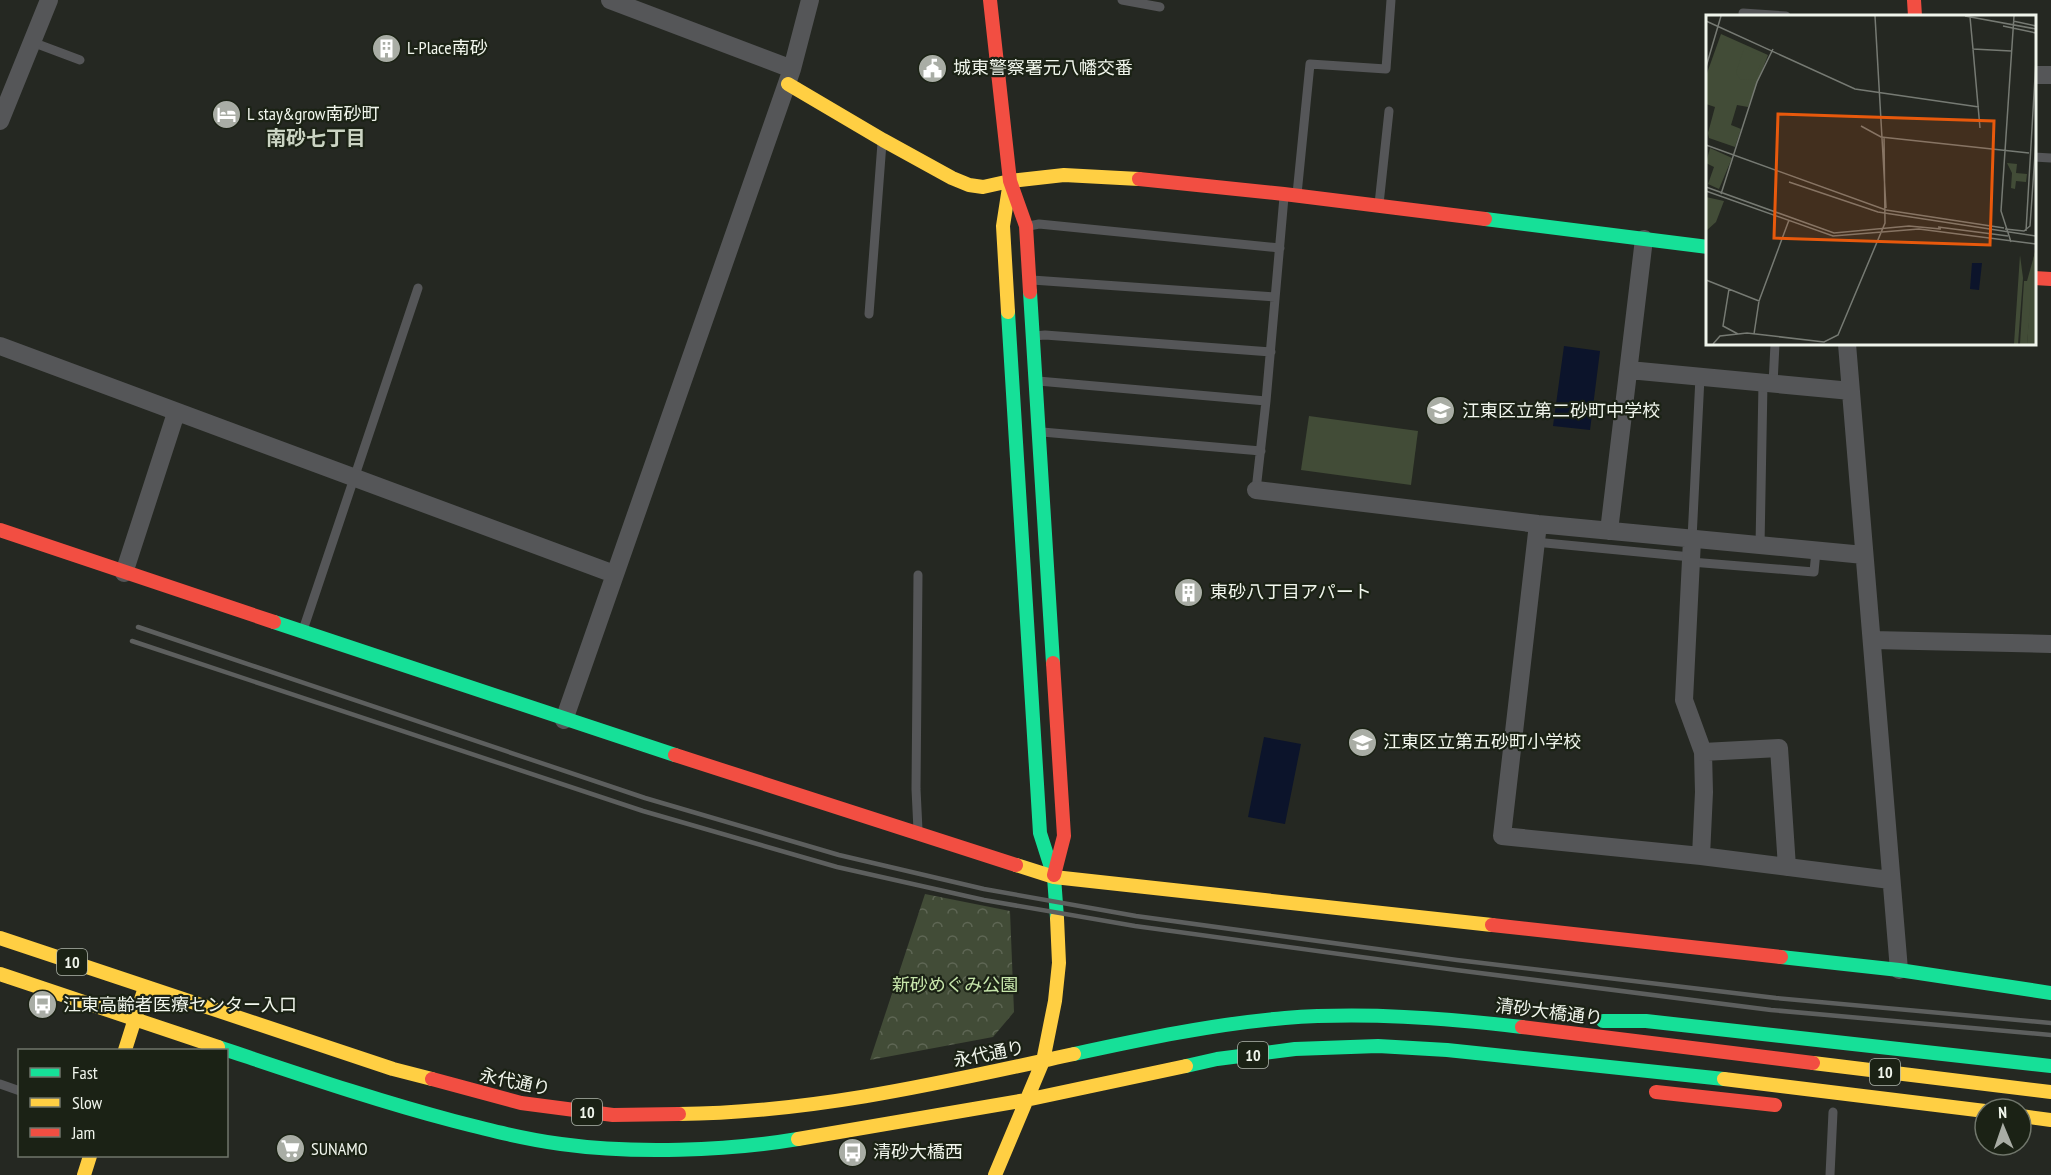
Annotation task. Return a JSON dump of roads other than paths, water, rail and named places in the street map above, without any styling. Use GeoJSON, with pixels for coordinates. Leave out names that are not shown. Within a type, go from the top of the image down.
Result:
{"type":"FeatureCollection","features":[{"type":"Feature","properties":{"kind":"street"},"geometry":{"type":"LineString","coordinates":[[0,121],[49,0]]}},
{"type":"Feature","properties":{"kind":"street"},"geometry":{"type":"LineString","coordinates":[[610,0],[790,76],[883,140],[969,185],[983,187],[1010,181],[1064,175],[1139,179],[1291,195],[1706,247]]}},
{"type":"Feature","properties":{"kind":"street"},"geometry":{"type":"LineString","coordinates":[[564,720],[790,76],[810,0]]}},
{"type":"Feature","properties":{"kind":"street"},"geometry":{"type":"LineString","coordinates":[[990,0],[1010,181],[1026,226],[1064,836],[1054,877]]}},
{"type":"Feature","properties":{"kind":"street"},"geometry":{"type":"LineString","coordinates":[[1914,0],[1915,15]]}},
{"type":"Feature","properties":{"kind":"street"},"geometry":{"type":"LineString","coordinates":[[995,1175],[1043,1062],[1055,1001],[1059,963],[1054,877],[1040,833],[1003,226],[1010,181]]}},
{"type":"Feature","properties":{"kind":"street"},"geometry":{"type":"LineString","coordinates":[[1610,531],[1644,239]]}},
{"type":"Feature","properties":{"kind":"street"},"geometry":{"type":"LineString","coordinates":[[1847,345],[1899,970]]}},
{"type":"Feature","properties":{"kind":"street"},"geometry":{"type":"LineString","coordinates":[[0,346],[614,574]]}},
{"type":"Feature","properties":{"kind":"street"},"geometry":{"type":"LineString","coordinates":[[1629,370],[1851,391]]}},
{"type":"Feature","properties":{"kind":"street"},"geometry":{"type":"LineString","coordinates":[[124,573],[176,413]]}},
{"type":"Feature","properties":{"kind":"street"},"geometry":{"type":"LineString","coordinates":[[1256,490],[1536,533],[1610,531],[1691,553],[1760,546],[1864,555]]}},
{"type":"Feature","properties":{"kind":"street"},"geometry":{"type":"LineString","coordinates":[[0,530],[564,720],[1054,877],[1899,970],[2051,993]]}},
{"type":"Feature","properties":{"kind":"street"},"geometry":{"type":"LineString","coordinates":[[1536,533],[1502,836],[1701,856],[1890,880]]}},
{"type":"Feature","properties":{"kind":"street"},"geometry":{"type":"LineString","coordinates":[[1691,553],[1684,700],[1703,752],[1701,856]]}},
{"type":"Feature","properties":{"kind":"street"},"geometry":{"type":"LineString","coordinates":[[1872,640],[2051,644]]}},
{"type":"Feature","properties":{"kind":"street"},"geometry":{"type":"LineString","coordinates":[[1703,752],[1779,748],[1787,867]]}},
{"type":"Feature","properties":{"kind":"street","name":"永代通り"},"geometry":{"type":"LineString","coordinates":[[0,938],[393,1069],[521,1103],[613,1115],[724,1114],[780,1108],[868,1095],[1043,1062]]}},
{"type":"Feature","properties":{"kind":"street","name":"10"},"geometry":{"type":"LineString","coordinates":[[0,974],[223,1049]]}},
{"type":"Feature","properties":{"kind":"street"},"geometry":{"type":"LineString","coordinates":[[125,1049],[145,987]]}},
{"type":"Feature","properties":{"kind":"street","name":"清砂大橋通り"},"geometry":{"type":"LineString","coordinates":[[1043,1062],[1169,1034],[1285,1018],[1379,1015],[1471,1021],[2051,1092]]}},
{"type":"Feature","properties":{"kind":"street"},"geometry":{"type":"LineString","coordinates":[[1471,1021],[1646,1021],[2051,1066]]}},
{"type":"Feature","properties":{"kind":"street","name":"10"},"geometry":{"type":"LineString","coordinates":[[228,1051],[383,1102],[489,1131],[561,1144],[652,1149],[725,1147],[786,1141],[1026,1100],[1217,1059],[1295,1049],[1378,1046],[1483,1053],[1719,1078],[1973,1110]]}},
{"type":"Feature","properties":{"kind":"street"},"geometry":{"type":"LineString","coordinates":[[1483,1053],[1598,1080]]}},
{"type":"Feature","properties":{"kind":"street"},"geometry":{"type":"LineString","coordinates":[[1644,1090],[1785,1107]]}},
{"type":"Feature","properties":{"kind":"street"},"geometry":{"type":"LineString","coordinates":[[2033,1118],[2051,1120]]}},
{"type":"Feature","properties":{"kind":"street"},"geometry":{"type":"LineString","coordinates":[[1001,1175],[1005,1151]]}},
{"type":"Feature","properties":{"kind":"street"},"geometry":{"type":"LineString","coordinates":[[84,1175],[90,1157]]}},
{"type":"Feature","properties":{"kind":"lane"},"geometry":{"type":"LineString","coordinates":[[1122,0],[1161,7]]}},
{"type":"Feature","properties":{"kind":"lane"},"geometry":{"type":"LineString","coordinates":[[1256,490],[1280,248],[1291,195],[1310,64],[1386,69],[1391,0]]}},
{"type":"Feature","properties":{"kind":"lane"},"geometry":{"type":"LineString","coordinates":[[1743,13],[1772,15]]}},
{"type":"Feature","properties":{"kind":"lane"},"geometry":{"type":"LineString","coordinates":[[32,42],[80,60]]}},
{"type":"Feature","properties":{"kind":"lane"},"geometry":{"type":"LineString","coordinates":[[1379,206],[1389,111]]}},
{"type":"Feature","properties":{"kind":"lane"},"geometry":{"type":"LineString","coordinates":[[869,314],[883,140]]}},
{"type":"Feature","properties":{"kind":"lane"},"geometry":{"type":"LineString","coordinates":[[2036,157],[2051,158]]}},
{"type":"Feature","properties":{"kind":"lane"},"geometry":{"type":"LineString","coordinates":[[1026,226],[1039,224],[1280,248]]}},
{"type":"Feature","properties":{"kind":"lane"},"geometry":{"type":"LineString","coordinates":[[1029,279],[1275,297]]}},
{"type":"Feature","properties":{"kind":"lane"},"geometry":{"type":"LineString","coordinates":[[302,632],[418,288]]}},
{"type":"Feature","properties":{"kind":"lane"},"geometry":{"type":"LineString","coordinates":[[1033,336],[1046,334],[1271,352]]}},
{"type":"Feature","properties":{"kind":"lane"},"geometry":{"type":"LineString","coordinates":[[1760,546],[1768,383],[1775,345]]}},
{"type":"Feature","properties":{"kind":"lane"},"geometry":{"type":"LineString","coordinates":[[1691,553],[1700,377]]}},
{"type":"Feature","properties":{"kind":"lane"},"geometry":{"type":"LineString","coordinates":[[1036,381],[1266,401]]}},
{"type":"Feature","properties":{"kind":"lane"},"geometry":{"type":"LineString","coordinates":[[1039,432],[1260,451]]}},
{"type":"Feature","properties":{"kind":"lane"},"geometry":{"type":"LineString","coordinates":[[1536,533],[1814,572],[1816,551]]}},
{"type":"Feature","properties":{"kind":"lane"},"geometry":{"type":"LineString","coordinates":[[918,575],[916,789],[918,833]]}},
{"type":"Feature","properties":{"kind":"lane"},"geometry":{"type":"LineString","coordinates":[[0,1084],[18,1090]]}},
{"type":"Feature","properties":{"kind":"lane"},"geometry":{"type":"LineString","coordinates":[[1830,1175],[1832,1112]]}},
{"type":"Feature","properties":{"kind":"water"},"geometry":{"type":"Polygon","coordinates":[[[1564,346],[1600,351],[1590,430],[1553,426],[1564,346]]]}},
{"type":"Feature","properties":{"kind":"water"},"geometry":{"type":"Polygon","coordinates":[[[1264,737],[1301,744],[1285,824],[1248,817],[1264,737]]]}},
{"type":"Feature","properties":{"kind":"railway"},"geometry":{"type":"LineString","coordinates":[[138,627],[645,798],[839,855],[984,889],[1136,916],[1457,960],[1776,998],[2051,1023]]}},
{"type":"Feature","properties":{"kind":"railway"},"geometry":{"type":"LineString","coordinates":[[132,641],[643,811],[837,867],[984,900],[1135,926],[1771,1010],[2051,1035]]}},
{"type":"Feature","properties":{"kind":"place","name":"L-Place南砂"},"geometry":{"type":"Point","coordinates":[386,48]}},
{"type":"Feature","properties":{"kind":"place","name":"城東警察署元八幡交番"},"geometry":{"type":"Point","coordinates":[932,68]}},
{"type":"Feature","properties":{"kind":"place","name":"L stay&grow南砂町"},"geometry":{"type":"Point","coordinates":[226,114]}},
{"type":"Feature","properties":{"kind":"place","name":"江東区立第二砂町中学校"},"geometry":{"type":"Point","coordinates":[1441,411]}},
{"type":"Feature","properties":{"kind":"place","name":"東砂八丁目アパート"},"geometry":{"type":"Point","coordinates":[1189,592]}},
{"type":"Feature","properties":{"kind":"place","name":"江東区立第五砂町小学校"},"geometry":{"type":"Point","coordinates":[1362,742]}},
{"type":"Feature","properties":{"kind":"place","name":"江東高齢者医療センター入口"},"geometry":{"type":"Point","coordinates":[42,1005]}},
{"type":"Feature","properties":{"kind":"place","name":"SUNAMO"},"geometry":{"type":"Point","coordinates":[290,1149]}},
{"type":"Feature","properties":{"kind":"place","name":"清砂大橋西"},"geometry":{"type":"Point","coordinates":[852,1152]}},
{"type":"Feature","properties":{"kind":"district","name":"南砂七丁目"},"geometry":{"type":"Point","coordinates":[316,138]}},
{"type":"Feature","properties":{"kind":"park label","name":"新砂めぐみ公園"},"geometry":{"type":"Point","coordinates":[955,985]}}]}
